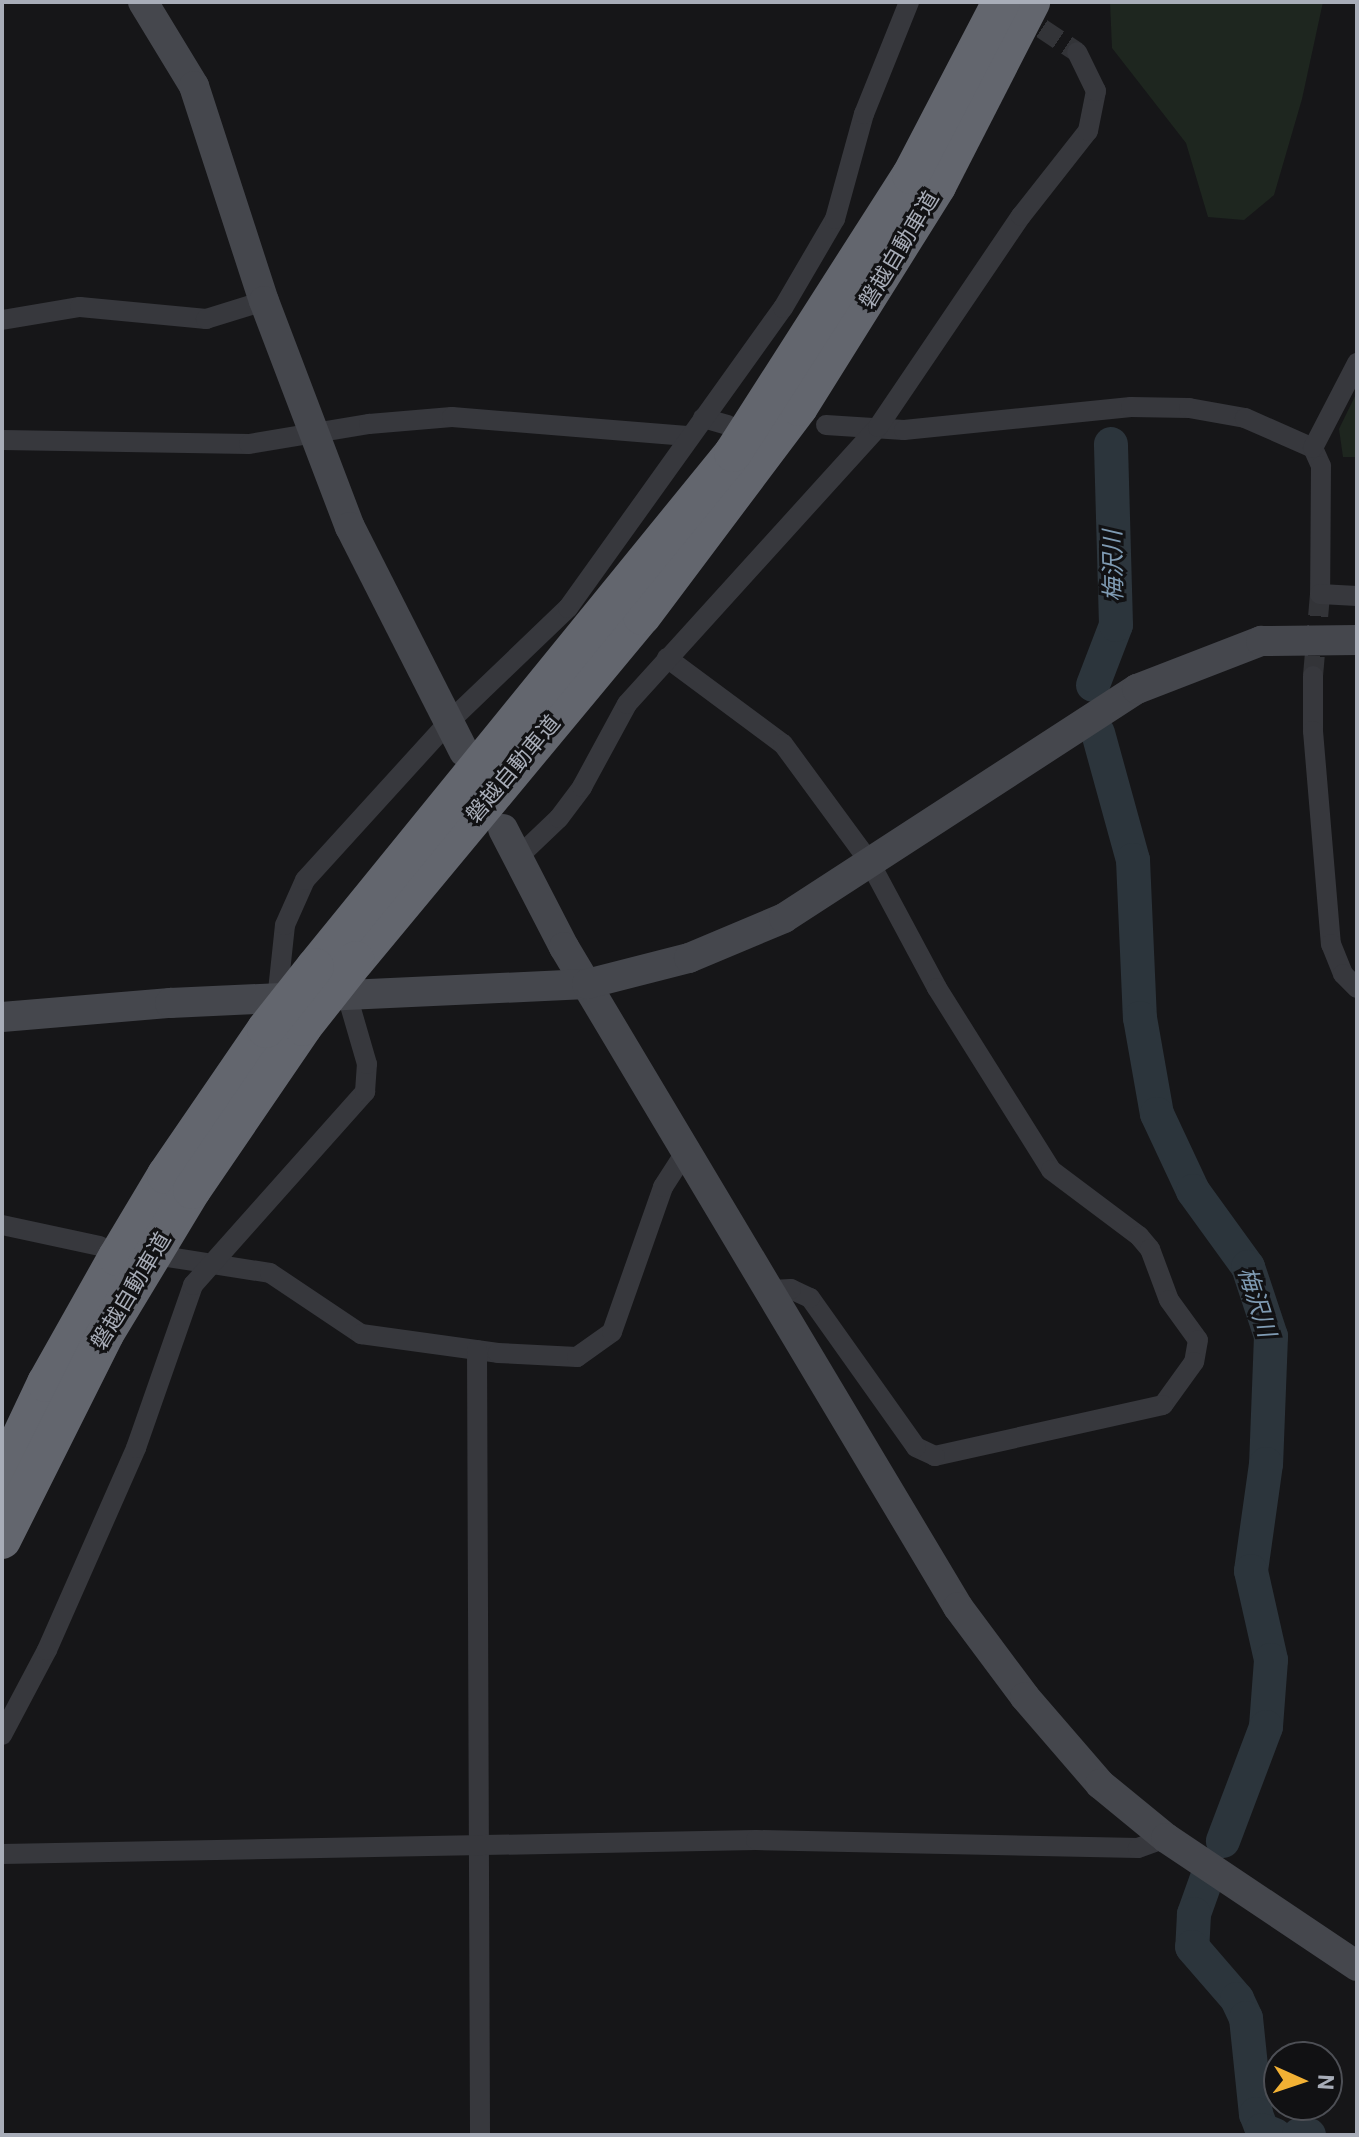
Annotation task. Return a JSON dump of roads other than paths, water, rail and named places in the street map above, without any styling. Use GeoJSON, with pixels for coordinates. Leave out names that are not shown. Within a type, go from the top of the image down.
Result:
{"type":"FeatureCollection","features":[{"type":"Feature","properties":{"kind":"highway","name":"磐越自動車道"},"geometry":{"type":"LineString","coordinates":[[2,1476],[117,1257],[271,1015],[315,967],[733,453],[897,199],[1001,2]]}},
{"type":"Feature","properties":{"kind":"highway","name":"磐越自動車道"},"geometry":{"type":"LineString","coordinates":[[2,1540],[112,1322],[192,1190],[303,1027],[351,978],[642,616],[799,407],[937,186],[1031,2]]}},
{"type":"Feature","properties":{"kind":"street"},"geometry":{"type":"LineString","coordinates":[[143,2],[194,86],[264,301],[312,435],[350,527],[464,752]]}},
{"type":"Feature","properties":{"kind":"street"},"geometry":{"type":"LineString","coordinates":[[271,1015],[291,903],[331,850],[449,722],[568,608],[642,511],[690,436],[783,308],[835,219],[864,114],[909,2]]}},
{"type":"Feature","properties":{"kind":"street"},"geometry":{"type":"LineString","coordinates":[[516,859],[559,818],[627,704],[878,427],[1021,216],[1088,131],[1096,91],[1077,52]]}},
{"type":"Feature","properties":{"kind":"street"},"geometry":{"type":"LineString","coordinates":[[2,320],[80,307],[206,319],[264,301]]}},
{"type":"Feature","properties":{"kind":"street"},"geometry":{"type":"LineString","coordinates":[[1313,448],[1357,363]]}},
{"type":"Feature","properties":{"kind":"street"},"geometry":{"type":"LineString","coordinates":[[826,425],[904,430],[1131,407],[1189,408],[1245,418],[1313,448],[1321,466],[1320,594],[1357,596]]}},
{"type":"Feature","properties":{"kind":"street"},"geometry":{"type":"LineString","coordinates":[[2,440],[249,444],[369,424],[452,417],[690,436]]}},
{"type":"Feature","properties":{"kind":"street"},"geometry":{"type":"LineString","coordinates":[[703,418],[728,425]]}},
{"type":"Feature","properties":{"kind":"street"},"geometry":{"type":"LineString","coordinates":[[2,1017],[271,1015],[351,978],[587,984],[689,958],[755,934],[1137,689],[1261,641],[1357,640]]}},
{"type":"Feature","properties":{"kind":"street"},"geometry":{"type":"LineString","coordinates":[[667,658],[783,744],[869,861],[937,988],[1051,1170],[1150,1249],[1169,1300],[1198,1340],[1196,1355],[1175,1391],[1152,1409],[935,1456],[916,1447],[810,1298],[791,1289],[771,1290]]}},
{"type":"Feature","properties":{"kind":"street"},"geometry":{"type":"LineString","coordinates":[[1313,676],[1313,731],[1331,944],[1343,974],[1357,988]]}},
{"type":"Feature","properties":{"kind":"street"},"geometry":{"type":"LineString","coordinates":[[503,829],[516,859],[587,984],[958,1607],[1054,1736],[1100,1784],[1166,1838],[1357,1966]]}},
{"type":"Feature","properties":{"kind":"street"},"geometry":{"type":"LineString","coordinates":[[2,1735],[47,1650],[136,1448],[184,1302],[211,1264],[365,1092],[367,1064],[351,978]]}},
{"type":"Feature","properties":{"kind":"street"},"geometry":{"type":"LineString","coordinates":[[168,1257],[270,1273],[361,1334],[561,1359],[585,1355],[612,1332],[663,1187],[686,1151]]}},
{"type":"Feature","properties":{"kind":"street"},"geometry":{"type":"LineString","coordinates":[[2,1225],[100,1246]]}},
{"type":"Feature","properties":{"kind":"street"},"geometry":{"type":"LineString","coordinates":[[477,1350],[480,2135]]}},
{"type":"Feature","properties":{"kind":"street"},"geometry":{"type":"LineString","coordinates":[[2,1854],[756,1840],[1146,1848],[1166,1838]]}},
{"type":"Feature","properties":{"kind":"waterway","name":"梅沢川"},"geometry":{"type":"LineString","coordinates":[[1093,685],[1116,625],[1111,444]]}},
{"type":"Feature","properties":{"kind":"waterway","name":"梅沢川"},"geometry":{"type":"LineString","coordinates":[[1098,733],[1133,860],[1140,1018],[1157,1114],[1193,1191],[1248,1267],[1271,1336],[1266,1464],[1251,1571],[1271,1660],[1266,1727],[1223,1841]]}},
{"type":"Feature","properties":{"kind":"waterway","name":"梅沢川"},"geometry":{"type":"LineString","coordinates":[[1209,1872],[1194,1914],[1192,1947],[1237,1999],[1246,2018],[1256,2114],[1262,2130],[1275,2135]]}},
{"type":"Feature","properties":{"kind":"waterway","name":"梅沢川"},"geometry":{"type":"LineString","coordinates":[[1299,2135],[1309,2135]]}},
{"type":"Feature","properties":{"kind":"tunnel"},"geometry":{"type":"LineString","coordinates":[[1017,12],[1077,52]]}},
{"type":"Feature","properties":{"kind":"tunnel"},"geometry":{"type":"LineString","coordinates":[[1313,676],[1320,594]]}}]}
